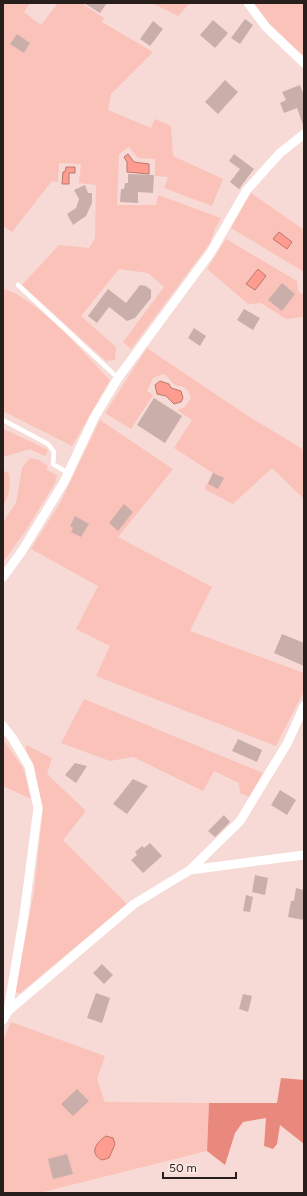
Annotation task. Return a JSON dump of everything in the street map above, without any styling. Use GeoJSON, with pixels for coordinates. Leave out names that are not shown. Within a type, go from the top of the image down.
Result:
{"type":"FeatureCollection","features":[{"type":"Feature","properties":{"kind":"street"},"geometry":{"type":"LineString","coordinates":[[248,3],[266,27],[304,63]]}},
{"type":"Feature","properties":{"kind":"street"},"geometry":{"type":"LineString","coordinates":[[3,576],[22,551],[68,473],[94,418],[118,378],[211,252],[246,190],[280,153],[304,134]]}},
{"type":"Feature","properties":{"kind":"street"},"geometry":{"type":"LineString","coordinates":[[8,1011],[134,904],[190,870],[240,821],[288,742],[304,706]]}},
{"type":"Feature","properties":{"kind":"street"},"geometry":{"type":"LineString","coordinates":[[3,726],[13,739],[29,766],[38,808],[24,915],[8,1011],[3,1020]]}},
{"type":"Feature","properties":{"kind":"street"},"geometry":{"type":"LineString","coordinates":[[190,870],[304,855]]}},
{"type":"Feature","properties":{"kind":"lane"},"geometry":{"type":"LineString","coordinates":[[18,286],[118,378]]}},
{"type":"Feature","properties":{"kind":"lane"},"geometry":{"type":"LineString","coordinates":[[3,420],[48,444],[54,452],[53,464],[68,473]]}},
{"type":"Feature","properties":{"kind":"shaded area"},"geometry":{"type":"Polygon","coordinates":[[[3,3],[30,3],[24,12],[41,25],[58,3],[81,3],[104,18],[102,22],[153,52],[111,94],[108,110],[151,128],[155,119],[171,126],[173,156],[223,179],[212,206],[164,188],[168,177],[155,176],[155,159],[138,158],[129,147],[119,154],[117,205],[156,205],[158,195],[221,218],[210,243],[131,349],[123,342],[164,287],[148,273],[119,269],[81,316],[116,347],[115,360],[106,361],[22,285],[59,245],[89,248],[95,238],[96,185],[79,183],[81,164],[59,163],[58,182],[52,181],[12,232],[3,226],[3,3]]]}},
{"type":"Feature","properties":{"kind":"shaded area"},"geometry":{"type":"Polygon","coordinates":[[[152,3],[190,3],[178,16],[152,3]]]}},
{"type":"Feature","properties":{"kind":"shaded area"},"geometry":{"type":"Polygon","coordinates":[[[252,3],[304,3],[304,58],[271,26],[252,3]]]}},
{"type":"Feature","properties":{"kind":"shaded area"},"geometry":{"type":"Polygon","coordinates":[[[128,154],[134,162],[149,164],[149,174],[127,172],[127,162],[124,157],[128,154]]]}},
{"type":"Feature","properties":{"kind":"shaded area"},"geometry":{"type":"Polygon","coordinates":[[[66,167],[75,167],[75,173],[69,173],[69,184],[62,184],[63,172],[65,172],[66,167]]]}},
{"type":"Feature","properties":{"kind":"shaded area"},"geometry":{"type":"Polygon","coordinates":[[[251,193],[304,230],[304,272],[231,228],[251,193]]]}},
{"type":"Feature","properties":{"kind":"shaded area"},"geometry":{"type":"Polygon","coordinates":[[[279,232],[292,242],[287,249],[273,239],[279,232]]]}},
{"type":"Feature","properties":{"kind":"shaded area"},"geometry":{"type":"Polygon","coordinates":[[[226,239],[297,281],[298,291],[304,295],[304,317],[286,319],[261,303],[248,304],[207,269],[226,239]]]}},
{"type":"Feature","properties":{"kind":"shaded area"},"geometry":{"type":"Polygon","coordinates":[[[258,269],[266,276],[255,290],[246,284],[258,269]]]}},
{"type":"Feature","properties":{"kind":"shaded area"},"geometry":{"type":"Polygon","coordinates":[[[3,289],[16,294],[45,314],[110,380],[72,446],[3,411],[3,289]]]}},
{"type":"Feature","properties":{"kind":"shaded area"},"geometry":{"type":"Polygon","coordinates":[[[147,348],[245,414],[304,450],[304,499],[272,468],[233,504],[204,489],[213,473],[174,448],[192,420],[177,410],[185,407],[191,398],[185,388],[174,384],[164,374],[153,378],[147,391],[153,395],[131,429],[105,413],[147,348]]]}},
{"type":"Feature","properties":{"kind":"shaded area"},"geometry":{"type":"Polygon","coordinates":[[[160,381],[169,384],[171,388],[181,391],[183,398],[181,402],[174,404],[166,396],[157,394],[155,385],[160,381]]]}},
{"type":"Feature","properties":{"kind":"shaded area"},"geometry":{"type":"Polygon","coordinates":[[[100,420],[173,469],[118,537],[212,587],[190,631],[304,673],[304,691],[276,746],[96,676],[110,646],[76,629],[98,586],[31,549],[60,503],[100,420]]]}},
{"type":"Feature","properties":{"kind":"shaded area"},"geometry":{"type":"Polygon","coordinates":[[[4,429],[48,450],[45,456],[30,449],[3,457],[4,429]]]}},
{"type":"Feature","properties":{"kind":"shaded area"},"geometry":{"type":"Polygon","coordinates":[[[30,458],[39,460],[48,466],[47,470],[57,475],[55,483],[26,530],[3,562],[3,522],[16,503],[22,468],[30,458]]]}},
{"type":"Feature","properties":{"kind":"shaded area"},"geometry":{"type":"Polygon","coordinates":[[[5,471],[9,474],[10,487],[7,499],[3,506],[3,472],[5,471]]]}},
{"type":"Feature","properties":{"kind":"shaded area"},"geometry":{"type":"Polygon","coordinates":[[[84,699],[263,773],[249,797],[240,793],[239,783],[214,771],[203,791],[133,757],[110,761],[61,743],[84,699]]]}},
{"type":"Feature","properties":{"kind":"shaded area"},"geometry":{"type":"Polygon","coordinates":[[[3,739],[23,768],[31,799],[3,786],[3,739]]]}},
{"type":"Feature","properties":{"kind":"shaded area"},"geometry":{"type":"Polygon","coordinates":[[[26,745],[52,758],[47,774],[86,811],[63,840],[127,904],[20,993],[15,992],[34,892],[43,809],[34,767],[26,750],[26,745]]]}},
{"type":"Feature","properties":{"kind":"shaded area"},"geometry":{"type":"Polygon","coordinates":[[[11,1022],[105,1056],[97,1079],[105,1102],[209,1103],[207,1151],[39,1193],[3,1193],[3,1040],[11,1022]]]}},
{"type":"Feature","properties":{"kind":"shaded area"},"geometry":{"type":"Polygon","coordinates":[[[281,1078],[304,1080],[304,1144],[280,1125],[277,1144],[273,1149],[264,1146],[266,1118],[243,1122],[235,1133],[225,1165],[207,1151],[209,1103],[277,1103],[281,1078]]]}},
{"type":"Feature","properties":{"kind":"shaded area"},"geometry":{"type":"Polygon","coordinates":[[[106,1136],[113,1138],[115,1144],[109,1158],[102,1160],[95,1154],[95,1148],[97,1144],[106,1136]]]}},
{"type":"Feature","properties":{"kind":"building"},"geometry":{"type":"Polygon","coordinates":[[[84,3],[107,3],[100,13],[84,3]]]}},
{"type":"Feature","properties":{"kind":"building"},"geometry":{"type":"Polygon","coordinates":[[[245,19],[253,25],[240,44],[231,38],[245,19]]]}},
{"type":"Feature","properties":{"kind":"building"},"geometry":{"type":"Polygon","coordinates":[[[213,20],[228,33],[215,48],[200,35],[213,20]]]}},
{"type":"Feature","properties":{"kind":"building"},"geometry":{"type":"Polygon","coordinates":[[[153,21],[163,29],[150,46],[140,39],[153,21]]]}},
{"type":"Feature","properties":{"kind":"building"},"geometry":{"type":"Polygon","coordinates":[[[17,34],[30,43],[24,53],[10,44],[17,34]]]}},
{"type":"Feature","properties":{"kind":"building"},"geometry":{"type":"Polygon","coordinates":[[[225,80],[238,92],[218,114],[205,102],[225,80]]]}},
{"type":"Feature","properties":{"kind":"building"},"geometry":{"type":"Polygon","coordinates":[[[300,85],[304,96],[303,125],[297,108],[284,113],[280,103],[286,100],[282,92],[300,85]]]}},
{"type":"Feature","properties":{"kind":"building"},"geometry":{"type":"Polygon","coordinates":[[[234,154],[254,169],[239,189],[230,182],[240,169],[229,161],[234,154]]]}},
{"type":"Feature","properties":{"kind":"building"},"geometry":{"type":"Polygon","coordinates":[[[128,174],[154,175],[153,193],[138,192],[138,203],[120,202],[121,189],[124,189],[125,183],[128,183],[128,174]]]}},
{"type":"Feature","properties":{"kind":"building"},"geometry":{"type":"Polygon","coordinates":[[[85,185],[88,193],[92,193],[92,203],[86,216],[73,225],[67,214],[76,208],[79,199],[74,190],[85,185]]]}},
{"type":"Feature","properties":{"kind":"building"},"geometry":{"type":"Polygon","coordinates":[[[282,283],[295,294],[282,311],[268,300],[282,283]]]}},
{"type":"Feature","properties":{"kind":"building"},"geometry":{"type":"Polygon","coordinates":[[[140,285],[146,286],[151,290],[151,298],[135,318],[127,321],[109,307],[97,323],[88,316],[108,289],[126,303],[140,285]]]}},
{"type":"Feature","properties":{"kind":"building"},"geometry":{"type":"Polygon","coordinates":[[[244,309],[260,318],[253,330],[237,320],[244,309]]]}},
{"type":"Feature","properties":{"kind":"building"},"geometry":{"type":"Polygon","coordinates":[[[194,328],[206,336],[200,346],[188,338],[194,328]]]}},
{"type":"Feature","properties":{"kind":"building"},"geometry":{"type":"Polygon","coordinates":[[[154,398],[182,416],[165,443],[137,425],[154,398]]]}},
{"type":"Feature","properties":{"kind":"building"},"geometry":{"type":"Polygon","coordinates":[[[213,473],[224,478],[218,489],[208,484],[213,473]]]}},
{"type":"Feature","properties":{"kind":"building"},"geometry":{"type":"Polygon","coordinates":[[[124,504],[133,512],[118,531],[109,523],[124,504]]]}},
{"type":"Feature","properties":{"kind":"building"},"geometry":{"type":"Polygon","coordinates":[[[75,516],[89,524],[81,537],[71,532],[73,528],[70,526],[75,516]]]}},
{"type":"Feature","properties":{"kind":"building"},"geometry":{"type":"Polygon","coordinates":[[[282,634],[304,643],[304,666],[274,653],[282,634]]]}},
{"type":"Feature","properties":{"kind":"building"},"geometry":{"type":"Polygon","coordinates":[[[238,739],[262,750],[257,762],[232,751],[238,739]]]}},
{"type":"Feature","properties":{"kind":"building"},"geometry":{"type":"Polygon","coordinates":[[[75,763],[87,766],[76,783],[65,775],[75,763]]]}},
{"type":"Feature","properties":{"kind":"building"},"geometry":{"type":"Polygon","coordinates":[[[133,779],[148,786],[127,814],[113,804],[133,779]]]}},
{"type":"Feature","properties":{"kind":"building"},"geometry":{"type":"Polygon","coordinates":[[[280,790],[296,800],[287,815],[271,805],[280,790]]]}},
{"type":"Feature","properties":{"kind":"building"},"geometry":{"type":"Polygon","coordinates":[[[224,815],[230,822],[215,837],[208,831],[224,815]]]}},
{"type":"Feature","properties":{"kind":"building"},"geometry":{"type":"Polygon","coordinates":[[[150,843],[162,856],[143,873],[131,860],[137,855],[135,852],[142,846],[144,848],[150,843]]]}},
{"type":"Feature","properties":{"kind":"building"},"geometry":{"type":"Polygon","coordinates":[[[255,875],[268,878],[265,895],[252,892],[255,875]]]}},
{"type":"Feature","properties":{"kind":"building"},"geometry":{"type":"Polygon","coordinates":[[[296,888],[304,890],[304,920],[288,917],[291,901],[294,901],[296,888]]]}},
{"type":"Feature","properties":{"kind":"building"},"geometry":{"type":"Polygon","coordinates":[[[246,895],[253,897],[250,912],[243,911],[246,895]]]}},
{"type":"Feature","properties":{"kind":"building"},"geometry":{"type":"Polygon","coordinates":[[[102,964],[113,975],[104,984],[93,973],[102,964]]]}},
{"type":"Feature","properties":{"kind":"building"},"geometry":{"type":"Polygon","coordinates":[[[96,993],[110,998],[102,1023],[87,1018],[96,993]]]}},
{"type":"Feature","properties":{"kind":"building"},"geometry":{"type":"Polygon","coordinates":[[[243,994],[252,996],[248,1012],[239,1009],[243,994]]]}},
{"type":"Feature","properties":{"kind":"building"},"geometry":{"type":"Polygon","coordinates":[[[77,1089],[89,1101],[73,1116],[61,1104],[77,1089]]]}},
{"type":"Feature","properties":{"kind":"building"},"geometry":{"type":"Polygon","coordinates":[[[67,1154],[73,1174],[53,1179],[48,1159],[67,1154]]]}}]}
